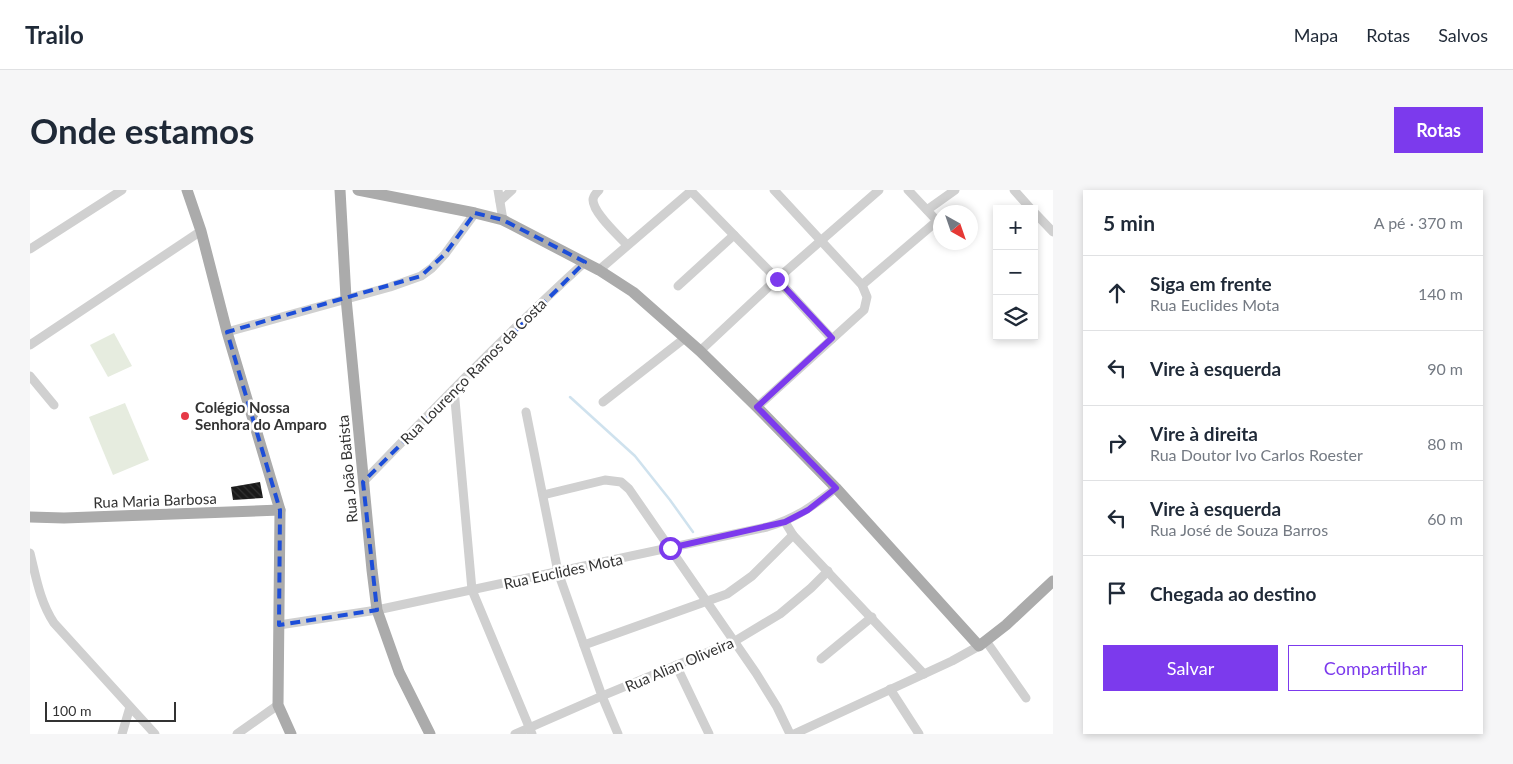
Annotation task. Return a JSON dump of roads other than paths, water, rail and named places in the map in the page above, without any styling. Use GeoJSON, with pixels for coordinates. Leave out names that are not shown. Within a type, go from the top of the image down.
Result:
{"type":"FeatureCollection","features":[{"type":"Feature","properties":{"kind":"main road"},"geometry":{"type":"LineString","coordinates":[[187,190],[201,231],[227,332],[280,510],[278,705],[291,734]]}},
{"type":"Feature","properties":{"kind":"main road","name":"Rua João Batista"},"geometry":{"type":"LineString","coordinates":[[340,190],[346,298],[377,610],[399,672],[430,734]]}},
{"type":"Feature","properties":{"kind":"main road"},"geometry":{"type":"LineString","coordinates":[[358,190],[503,220],[585,262],[633,292],[686,338],[757,407],[836,488],[982,644],[1053,581]]}},
{"type":"Feature","properties":{"kind":"main road","name":"Rua Maria Barbosa"},"geometry":{"type":"LineString","coordinates":[[30,517],[64,518],[280,510]]}},
{"type":"Feature","properties":{"kind":"street"},"geometry":{"type":"LineString","coordinates":[[30,249],[122,190]]}},
{"type":"Feature","properties":{"kind":"street"},"geometry":{"type":"LineString","coordinates":[[498,190],[503,220]]}},
{"type":"Feature","properties":{"kind":"street"},"geometry":{"type":"LineString","coordinates":[[500,201],[512,190]]}},
{"type":"Feature","properties":{"kind":"street"},"geometry":{"type":"LineString","coordinates":[[599,190],[594,195],[595,209],[627,245]]}},
{"type":"Feature","properties":{"kind":"street"},"geometry":{"type":"LineString","coordinates":[[599,270],[690,190],[832,338]]}},
{"type":"Feature","properties":{"kind":"street"},"geometry":{"type":"LineString","coordinates":[[700,351],[777,279],[880,190]]}},
{"type":"Feature","properties":{"kind":"street"},"geometry":{"type":"LineString","coordinates":[[908,190],[933,216]]}},
{"type":"Feature","properties":{"kind":"street"},"geometry":{"type":"LineString","coordinates":[[927,210],[954,190]]}},
{"type":"Feature","properties":{"kind":"street"},"geometry":{"type":"LineString","coordinates":[[1014,190],[1027,205]]}},
{"type":"Feature","properties":{"kind":"street"},"geometry":{"type":"LineString","coordinates":[[757,407],[864,310],[867,297],[862,285],[779,192]]}},
{"type":"Feature","properties":{"kind":"street"},"geometry":{"type":"LineString","coordinates":[[227,332],[390,287],[421,276],[432,268],[444,254],[475,213]]}},
{"type":"Feature","properties":{"kind":"street"},"geometry":{"type":"LineString","coordinates":[[1038,216],[1053,232]]}},
{"type":"Feature","properties":{"kind":"street"},"geometry":{"type":"LineString","coordinates":[[862,285],[933,228]]}},
{"type":"Feature","properties":{"kind":"street"},"geometry":{"type":"LineString","coordinates":[[30,345],[201,231]]}},
{"type":"Feature","properties":{"kind":"street"},"geometry":{"type":"LineString","coordinates":[[678,286],[734,235]]}},
{"type":"Feature","properties":{"kind":"street","name":"Rua Lourenço Ramos da Costa"},"geometry":{"type":"LineString","coordinates":[[363,482],[454,389],[585,262]]}},
{"type":"Feature","properties":{"kind":"street"},"geometry":{"type":"LineString","coordinates":[[603,402],[686,338]]}},
{"type":"Feature","properties":{"kind":"street"},"geometry":{"type":"LineString","coordinates":[[30,376],[54,405]]}},
{"type":"Feature","properties":{"kind":"street"},"geometry":{"type":"LineString","coordinates":[[454,389],[472,590],[531,731]]}},
{"type":"Feature","properties":{"kind":"street"},"geometry":{"type":"LineString","coordinates":[[526,412],[558,572],[602,696],[618,734]]}},
{"type":"Feature","properties":{"kind":"street"},"geometry":{"type":"LineString","coordinates":[[543,495],[605,480],[621,482],[629,489],[735,641],[777,707],[790,734]]}},
{"type":"Feature","properties":{"kind":"street","name":"Rua Euclides Mota"},"geometry":{"type":"LineString","coordinates":[[279,625],[377,610],[785,522],[808,510],[836,488]]}},
{"type":"Feature","properties":{"kind":"street"},"geometry":{"type":"LineString","coordinates":[[785,522],[794,535],[924,674]]}},
{"type":"Feature","properties":{"kind":"street"},"geometry":{"type":"LineString","coordinates":[[584,645],[727,594],[739,587],[759,570],[794,535]]}},
{"type":"Feature","properties":{"kind":"street"},"geometry":{"type":"LineString","coordinates":[[30,553],[39,590],[47,612],[54,623],[155,734]]}},
{"type":"Feature","properties":{"kind":"street","name":"Rua Alian Oliveira"},"geometry":{"type":"LineString","coordinates":[[515,734],[531,731],[602,696],[735,641],[780,614],[805,594],[828,571]]}},
{"type":"Feature","properties":{"kind":"street"},"geometry":{"type":"LineString","coordinates":[[821,660],[872,617]]}},
{"type":"Feature","properties":{"kind":"street"},"geometry":{"type":"LineString","coordinates":[[794,734],[924,674],[982,644],[1026,698]]}},
{"type":"Feature","properties":{"kind":"street"},"geometry":{"type":"LineString","coordinates":[[676,665],[709,734]]}},
{"type":"Feature","properties":{"kind":"street"},"geometry":{"type":"LineString","coordinates":[[890,689],[919,734]]}},
{"type":"Feature","properties":{"kind":"street"},"geometry":{"type":"LineString","coordinates":[[237,734],[278,705]]}},
{"type":"Feature","properties":{"kind":"street"},"geometry":{"type":"LineString","coordinates":[[122,734],[130,707]]}},
{"type":"Feature","properties":{"kind":"waterway"},"geometry":{"type":"LineString","coordinates":[[570,397],[635,456],[693,532]]}},
{"type":"Feature","properties":{"kind":"place","name":"Colégio Nossa Senhora do Amparo"},"geometry":{"type":"Point","coordinates":[185,416]}}]}
